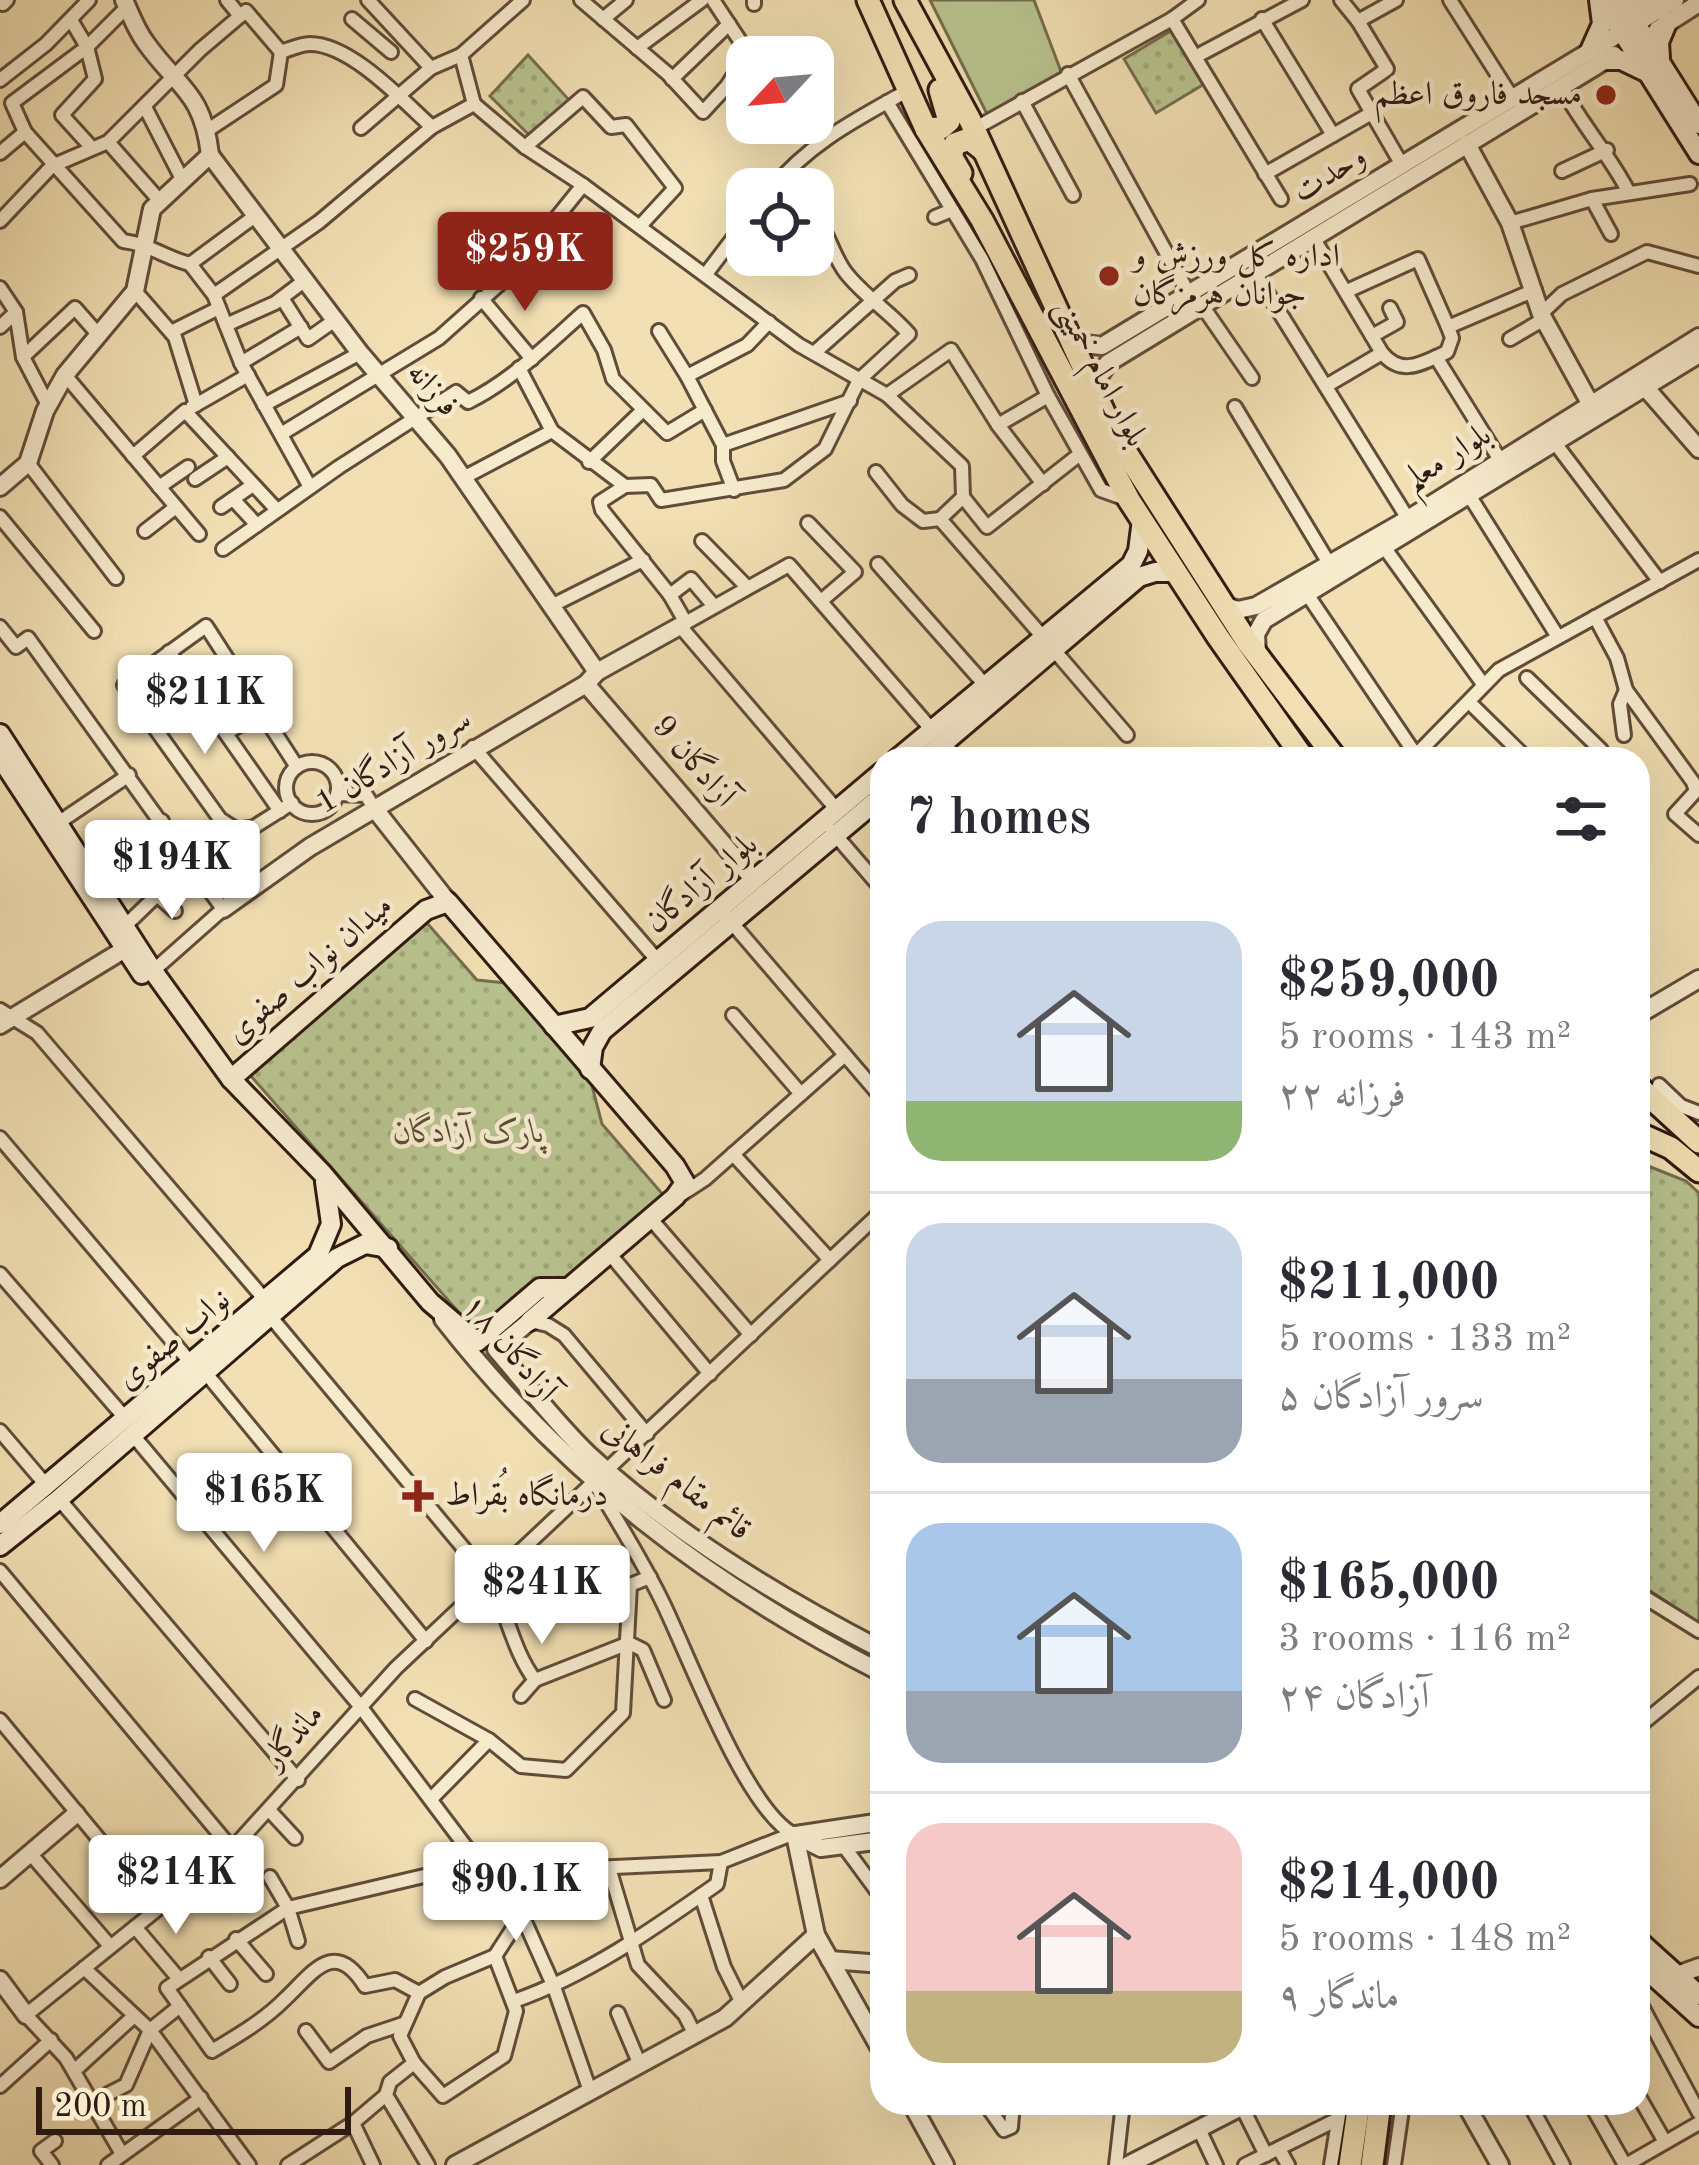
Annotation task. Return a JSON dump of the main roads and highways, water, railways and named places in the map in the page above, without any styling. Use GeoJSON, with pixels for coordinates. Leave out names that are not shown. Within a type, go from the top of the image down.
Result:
{"type":"FeatureCollection","features":[{"type":"Feature","properties":{"kind":"main road","name":"بلوار امام خمینی"},"geometry":{"type":"LineString","coordinates":[[868,0],[897,96],[926,129],[986,228],[1142,520],[1296,747]]}},
{"type":"Feature","properties":{"kind":"main road","name":"بلوار امام خمینی"},"geometry":{"type":"LineString","coordinates":[[904,0],[978,139],[1113,432],[1257,656],[1327,747]]}},
{"type":"Feature","properties":{"kind":"main road"},"geometry":{"type":"LineString","coordinates":[[1600,0],[1635,34]]}},
{"type":"Feature","properties":{"kind":"main road"},"geometry":{"type":"LineString","coordinates":[[1600,0],[1597,57],[1656,67]]}},
{"type":"Feature","properties":{"kind":"main road"},"geometry":{"type":"LineString","coordinates":[[1623,0],[1635,34],[1699,124]]}},
{"type":"Feature","properties":{"kind":"main road"},"geometry":{"type":"LineString","coordinates":[[1623,0],[1640,8],[1668,10],[1656,67],[1699,154]]}},
{"type":"Feature","properties":{"kind":"main road"},"geometry":{"type":"LineString","coordinates":[[926,129],[941,128],[949,121],[935,77],[939,67]]}},
{"type":"Feature","properties":{"kind":"main road"},"geometry":{"type":"LineString","coordinates":[[978,139],[961,140],[951,156],[986,228]]}},
{"type":"Feature","properties":{"kind":"main road"},"geometry":{"type":"LineString","coordinates":[[944,744],[1131,565],[1142,520]]}},
{"type":"Feature","properties":{"kind":"main road"},"geometry":{"type":"LineString","coordinates":[[944,744],[985,685],[1139,577],[1176,572]]}},
{"type":"Feature","properties":{"kind":"main road"},"geometry":{"type":"LineString","coordinates":[[0,734],[7,767],[125,949],[226,1078]]}},
{"type":"Feature","properties":{"kind":"main road"},"geometry":{"type":"LineString","coordinates":[[7,767],[58,823],[226,1078]]}},
{"type":"Feature","properties":{"kind":"main road","name":"بلوار آزادگان"},"geometry":{"type":"LineString","coordinates":[[554,1026],[596,1025],[870,784]]}},
{"type":"Feature","properties":{"kind":"main road","name":"بلوار آزادگان"},"geometry":{"type":"LineString","coordinates":[[596,1025],[658,961],[726,915],[754,880],[832,822],[870,802]]}},
{"type":"Feature","properties":{"kind":"main road","name":"میدان نواب صفوی"},"geometry":{"type":"LineString","coordinates":[[530,1321],[563,1293],[666,1204],[685,1183],[448,902],[426,910],[226,1078],[322,1173],[430,1301],[478,1342],[540,1288],[563,1293]]}},
{"type":"Feature","properties":{"kind":"main road"},"geometry":{"type":"LineString","coordinates":[[590,1069],[596,1025]]}},
{"type":"Feature","properties":{"kind":"main road"},"geometry":{"type":"LineString","coordinates":[[1650,1096],[1699,1142]]}},
{"type":"Feature","properties":{"kind":"main road"},"geometry":{"type":"LineString","coordinates":[[1650,1137],[1699,1172]]}},
{"type":"Feature","properties":{"kind":"main road"},"geometry":{"type":"LineString","coordinates":[[322,1173],[331,1212],[330,1254],[365,1244],[388,1248]]}},
{"type":"Feature","properties":{"kind":"main road","name":"نواب صفوی"},"geometry":{"type":"LineString","coordinates":[[0,1546],[53,1492],[330,1254]]}},
{"type":"Feature","properties":{"kind":"main road","name":"نواب صفوی"},"geometry":{"type":"LineString","coordinates":[[0,1524],[53,1492]]}},
{"type":"Feature","properties":{"kind":"main road"},"geometry":{"type":"LineString","coordinates":[[1650,1954],[1699,2017]]}},
{"type":"Feature","properties":{"kind":"main road"},"geometry":{"type":"LineString","coordinates":[[1650,1969],[1699,1995]]}},
{"type":"Feature","properties":{"kind":"main road"},"geometry":{"type":"LineString","coordinates":[[1350,2165],[1357,2115]]}},
{"type":"Feature","properties":{"kind":"main road"},"geometry":{"type":"LineString","coordinates":[[1372,2165],[1378,2115]]}},
{"type":"Feature","properties":{"kind":"place","name":"مسجد فاروق اعظم"},"geometry":{"type":"Point","coordinates":[1606,95]}},
{"type":"Feature","properties":{"kind":"place","name":"اداره کل ورزش و جوانان هرمزگان"},"geometry":{"type":"Point","coordinates":[1109,276]}},
{"type":"Feature","properties":{"kind":"place","name":"درمانگاه بُقراط"},"geometry":{"type":"Point","coordinates":[418,1496]}},
{"type":"Feature","properties":{"kind":"park label","name":"پارک آزادگان"},"geometry":{"type":"Point","coordinates":[469,1133]}}]}
